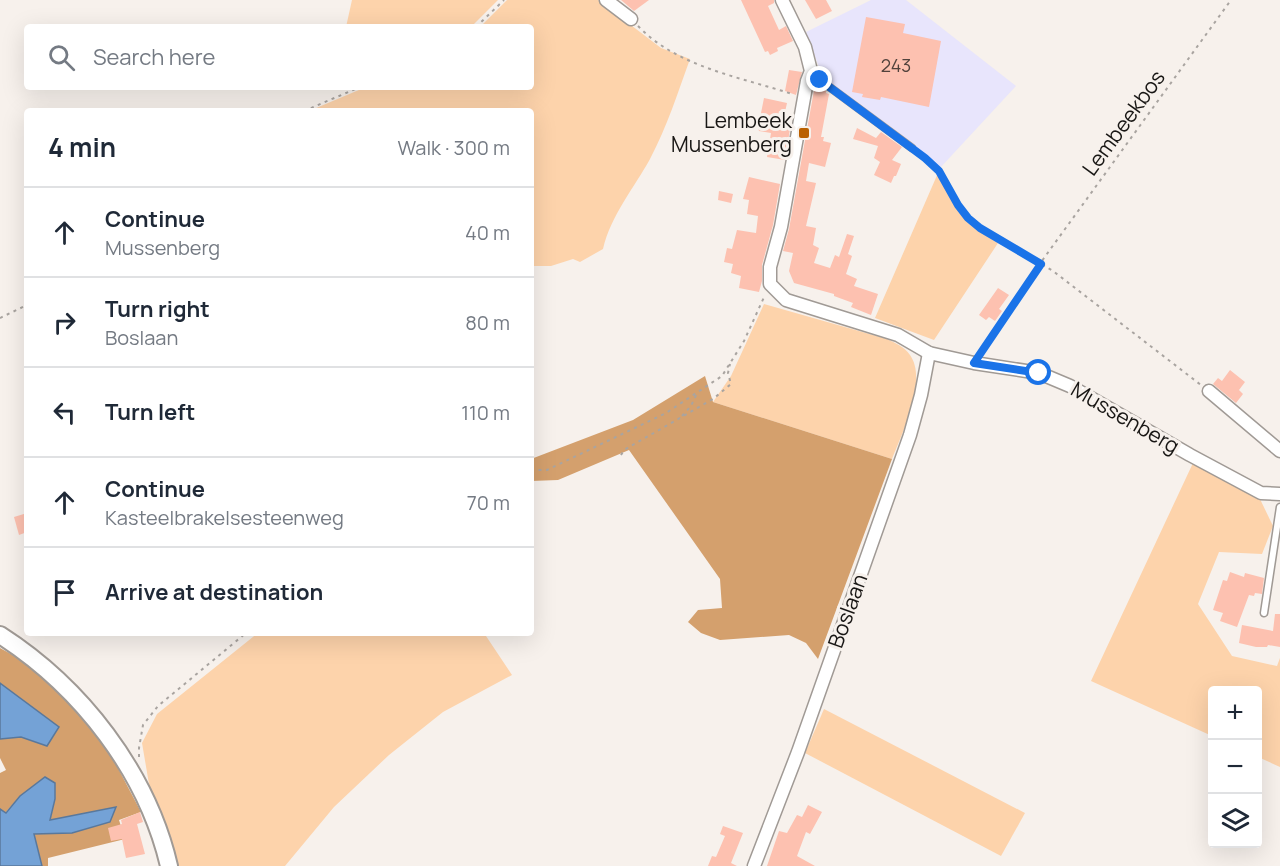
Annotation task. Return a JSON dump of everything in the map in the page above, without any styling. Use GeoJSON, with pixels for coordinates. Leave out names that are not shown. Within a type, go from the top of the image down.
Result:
{"type":"FeatureCollection","features":[{"type":"Feature","properties":{"kind":"street"},"geometry":{"type":"LineString","coordinates":[[606,0],[632,20]]}},
{"type":"Feature","properties":{"kind":"street"},"geometry":{"type":"LineString","coordinates":[[770,285],[770,267],[782,227],[804,97],[811,70],[805,47],[782,0]]}},
{"type":"Feature","properties":{"kind":"street","name":"Mussenberg"},"geometry":{"type":"LineString","coordinates":[[770,285],[786,300],[898,335],[929,353],[1039,373],[1070,386],[1261,493],[1280,494]]}},
{"type":"Feature","properties":{"kind":"street","name":"Boslaan"},"geometry":{"type":"LineString","coordinates":[[754,866],[798,752],[910,435],[929,353]]}},
{"type":"Feature","properties":{"kind":"street"},"geometry":{"type":"LineString","coordinates":[[1209,392],[1280,451]]}},
{"type":"Feature","properties":{"kind":"street"},"geometry":{"type":"LineString","coordinates":[[0,635],[66,687],[103,730],[136,782],[156,821],[169,866]]}},
{"type":"Feature","properties":{"kind":"lane"},"geometry":{"type":"LineString","coordinates":[[811,70],[820,80],[912,148]]}},
{"type":"Feature","properties":{"kind":"lane"},"geometry":{"type":"LineString","coordinates":[[1264,613],[1280,507]]}},
{"type":"Feature","properties":{"kind":"path"},"geometry":{"type":"LineString","coordinates":[[480,24],[504,0]]}},
{"type":"Feature","properties":{"kind":"path","name":"Lembeekbos"},"geometry":{"type":"LineString","coordinates":[[1041,264],[1231,0]]}},
{"type":"Feature","properties":{"kind":"path"},"geometry":{"type":"LineString","coordinates":[[632,20],[664,48],[687,60],[804,97]]}},
{"type":"Feature","properties":{"kind":"path"},"geometry":{"type":"LineString","coordinates":[[311,108],[353,90]]}},
{"type":"Feature","properties":{"kind":"path"},"geometry":{"type":"LineString","coordinates":[[912,148],[939,171],[958,205],[968,218],[986,233],[1053,271],[1209,392]]}},
{"type":"Feature","properties":{"kind":"path"},"geometry":{"type":"LineString","coordinates":[[974,363],[1041,264]]}},
{"type":"Feature","properties":{"kind":"path"},"geometry":{"type":"LineString","coordinates":[[534,470],[547,470],[666,413],[722,376],[744,341],[770,285]]}},
{"type":"Feature","properties":{"kind":"path"},"geometry":{"type":"LineString","coordinates":[[0,318],[24,306]]}},
{"type":"Feature","properties":{"kind":"path"},"geometry":{"type":"LineString","coordinates":[[621,455],[624,450],[713,399],[731,384],[728,373],[731,362]]}},
{"type":"Feature","properties":{"kind":"path"},"geometry":{"type":"LineString","coordinates":[[680,419],[691,406],[698,392]]}},
{"type":"Feature","properties":{"kind":"path"},"geometry":{"type":"LineString","coordinates":[[139,758],[143,725],[158,706],[242,636]]}},
{"type":"Feature","properties":{"kind":"shaded area"},"geometry":{"type":"Polygon","coordinates":[[[352,0],[498,0],[474,24],[347,24],[352,0]]]}},
{"type":"Feature","properties":{"kind":"shaded area"},"geometry":{"type":"Polygon","coordinates":[[[507,0],[598,0],[661,48],[690,59],[656,147],[617,213],[603,249],[580,262],[573,259],[551,266],[534,266],[534,108],[316,108],[359,90],[534,90],[534,24],[483,24],[507,0]]]}},
{"type":"Feature","properties":{"kind":"shaded area"},"geometry":{"type":"Polygon","coordinates":[[[871,0],[906,0],[1016,86],[940,168],[823,78],[806,32],[871,0]]]}},
{"type":"Feature","properties":{"kind":"shaded area"},"geometry":{"type":"Polygon","coordinates":[[[938,173],[962,213],[977,228],[998,243],[934,340],[875,318],[938,173]]]}},
{"type":"Feature","properties":{"kind":"shaded area"},"geometry":{"type":"Polygon","coordinates":[[[764,304],[887,339],[908,352],[915,366],[915,392],[907,422],[892,459],[713,402],[731,376],[764,304]]]}},
{"type":"Feature","properties":{"kind":"shaded area"},"geometry":{"type":"Polygon","coordinates":[[[705,376],[713,402],[892,459],[818,659],[806,643],[789,635],[720,640],[701,633],[688,622],[698,610],[722,608],[720,579],[629,450],[558,480],[534,481],[534,458],[633,420],[705,376]]]}},
{"type":"Feature","properties":{"kind":"shaded area"},"geometry":{"type":"Polygon","coordinates":[[[1193,463],[1260,499],[1273,526],[1262,554],[1219,552],[1198,604],[1232,656],[1277,666],[1280,658],[1280,767],[1262,759],[1262,686],[1208,686],[1208,734],[1091,681],[1193,463]]]}},
{"type":"Feature","properties":{"kind":"shaded area"},"geometry":{"type":"Polygon","coordinates":[[[254,636],[486,636],[512,675],[443,712],[389,755],[334,807],[285,866],[175,866],[149,784],[142,743],[157,714],[254,636]]]}},
{"type":"Feature","properties":{"kind":"shaded area"},"geometry":{"type":"Polygon","coordinates":[[[0,648],[45,673],[108,749],[141,812],[119,820],[125,839],[48,858],[48,866],[42,866],[33,834],[46,833],[115,807],[50,821],[55,799],[20,796],[5,813],[0,809],[0,773],[6,770],[0,758],[0,739],[21,737],[47,746],[59,727],[0,683],[0,648]]]}},
{"type":"Feature","properties":{"kind":"shaded area"},"geometry":{"type":"Polygon","coordinates":[[[824,709],[1025,813],[1001,856],[805,753],[824,709]]]}},
{"type":"Feature","properties":{"kind":"water"},"geometry":{"type":"Polygon","coordinates":[[[0,683],[59,727],[47,746],[21,737],[0,739],[0,683]]]}},
{"type":"Feature","properties":{"kind":"water"},"geometry":{"type":"Polygon","coordinates":[[[45,777],[55,783],[55,799],[50,820],[116,807],[110,822],[72,833],[34,834],[42,866],[0,866],[0,809],[6,813],[20,796],[45,777]]]}},
{"type":"Feature","properties":{"kind":"building"},"geometry":{"type":"Polygon","coordinates":[[[621,0],[649,0],[634,11],[621,0]]]}},
{"type":"Feature","properties":{"kind":"building"},"geometry":{"type":"Polygon","coordinates":[[[741,0],[774,0],[774,3],[768,6],[779,30],[786,26],[793,41],[777,48],[778,51],[770,55],[768,51],[765,52],[741,0]]]}},
{"type":"Feature","properties":{"kind":"building"},"geometry":{"type":"Polygon","coordinates":[[[805,0],[826,0],[832,11],[816,19],[805,0]]]}},
{"type":"Feature","properties":{"kind":"building"},"geometry":{"type":"Polygon","coordinates":[[[866,17],[905,24],[903,33],[941,41],[929,107],[881,97],[880,100],[862,97],[863,94],[852,92],[866,17]]]}},
{"type":"Feature","properties":{"kind":"building"},"geometry":{"type":"Polygon","coordinates":[[[789,70],[802,72],[796,95],[785,91],[789,70]]]}},
{"type":"Feature","properties":{"kind":"building"},"geometry":{"type":"Polygon","coordinates":[[[815,85],[820,86],[829,94],[821,137],[824,137],[823,141],[831,143],[825,167],[809,163],[806,181],[816,183],[806,226],[816,228],[813,245],[819,248],[814,263],[830,268],[835,255],[839,257],[847,234],[854,236],[848,254],[852,256],[846,274],[857,279],[854,286],[878,294],[871,315],[851,307],[853,303],[834,296],[834,294],[794,283],[789,271],[793,253],[783,251],[815,85]]]}},
{"type":"Feature","properties":{"kind":"building"},"geometry":{"type":"Polygon","coordinates":[[[764,98],[787,103],[785,112],[779,111],[776,126],[790,129],[785,160],[767,157],[771,133],[759,131],[758,128],[764,98]]]}},
{"type":"Feature","properties":{"kind":"building"},"geometry":{"type":"Polygon","coordinates":[[[857,128],[876,138],[881,132],[902,147],[892,160],[901,164],[891,183],[874,175],[880,162],[874,158],[878,146],[853,139],[857,128]]]}},
{"type":"Feature","properties":{"kind":"building"},"geometry":{"type":"Polygon","coordinates":[[[749,177],[780,184],[773,225],[762,265],[759,292],[739,288],[741,276],[731,273],[733,264],[724,262],[727,248],[732,249],[737,230],[756,233],[758,216],[747,214],[749,200],[743,199],[749,177]]]}},
{"type":"Feature","properties":{"kind":"building"},"geometry":{"type":"Polygon","coordinates":[[[719,191],[733,194],[731,203],[718,200],[719,191]]]}},
{"type":"Feature","properties":{"kind":"building"},"geometry":{"type":"Polygon","coordinates":[[[998,288],[1009,295],[999,309],[1002,311],[995,321],[989,317],[986,320],[979,315],[998,288]]]}},
{"type":"Feature","properties":{"kind":"building"},"geometry":{"type":"Polygon","coordinates":[[[1230,370],[1245,382],[1239,390],[1243,394],[1236,403],[1213,384],[1218,378],[1222,381],[1230,370]]]}},
{"type":"Feature","properties":{"kind":"building"},"geometry":{"type":"Polygon","coordinates":[[[24,514],[24,533],[19,535],[14,517],[24,514]]]}},
{"type":"Feature","properties":{"kind":"building"},"geometry":{"type":"Polygon","coordinates":[[[1230,572],[1244,577],[1245,573],[1264,578],[1262,594],[1249,595],[1237,627],[1220,621],[1223,613],[1213,610],[1223,580],[1227,581],[1230,572]]]}},
{"type":"Feature","properties":{"kind":"building"},"geometry":{"type":"Polygon","coordinates":[[[1275,614],[1280,614],[1280,647],[1268,645],[1267,647],[1256,647],[1239,643],[1242,625],[1273,631],[1275,614]]]}},
{"type":"Feature","properties":{"kind":"building"},"geometry":{"type":"Polygon","coordinates":[[[808,805],[822,812],[810,834],[806,832],[797,856],[815,866],[767,866],[779,831],[787,833],[797,815],[802,817],[808,805]]]}},
{"type":"Feature","properties":{"kind":"building"},"geometry":{"type":"Polygon","coordinates":[[[140,812],[143,822],[137,824],[145,854],[126,858],[122,839],[111,841],[108,828],[122,824],[121,820],[140,812]]]}},
{"type":"Feature","properties":{"kind":"building"},"geometry":{"type":"Polygon","coordinates":[[[723,826],[743,833],[731,863],[737,866],[708,866],[712,856],[716,857],[725,836],[720,834],[723,826]]]}},
{"type":"Feature","properties":{"kind":"place","name":"Lembeek Mussenberg"},"geometry":{"type":"Point","coordinates":[804,133]}},
{"type":"Feature","properties":{"kind":"route"},"geometry":{"type":"LineString","coordinates":[[820,80],[925,158],[939,171],[968,218],[980,228],[1041,264],[974,363],[1039,373]]}}]}
